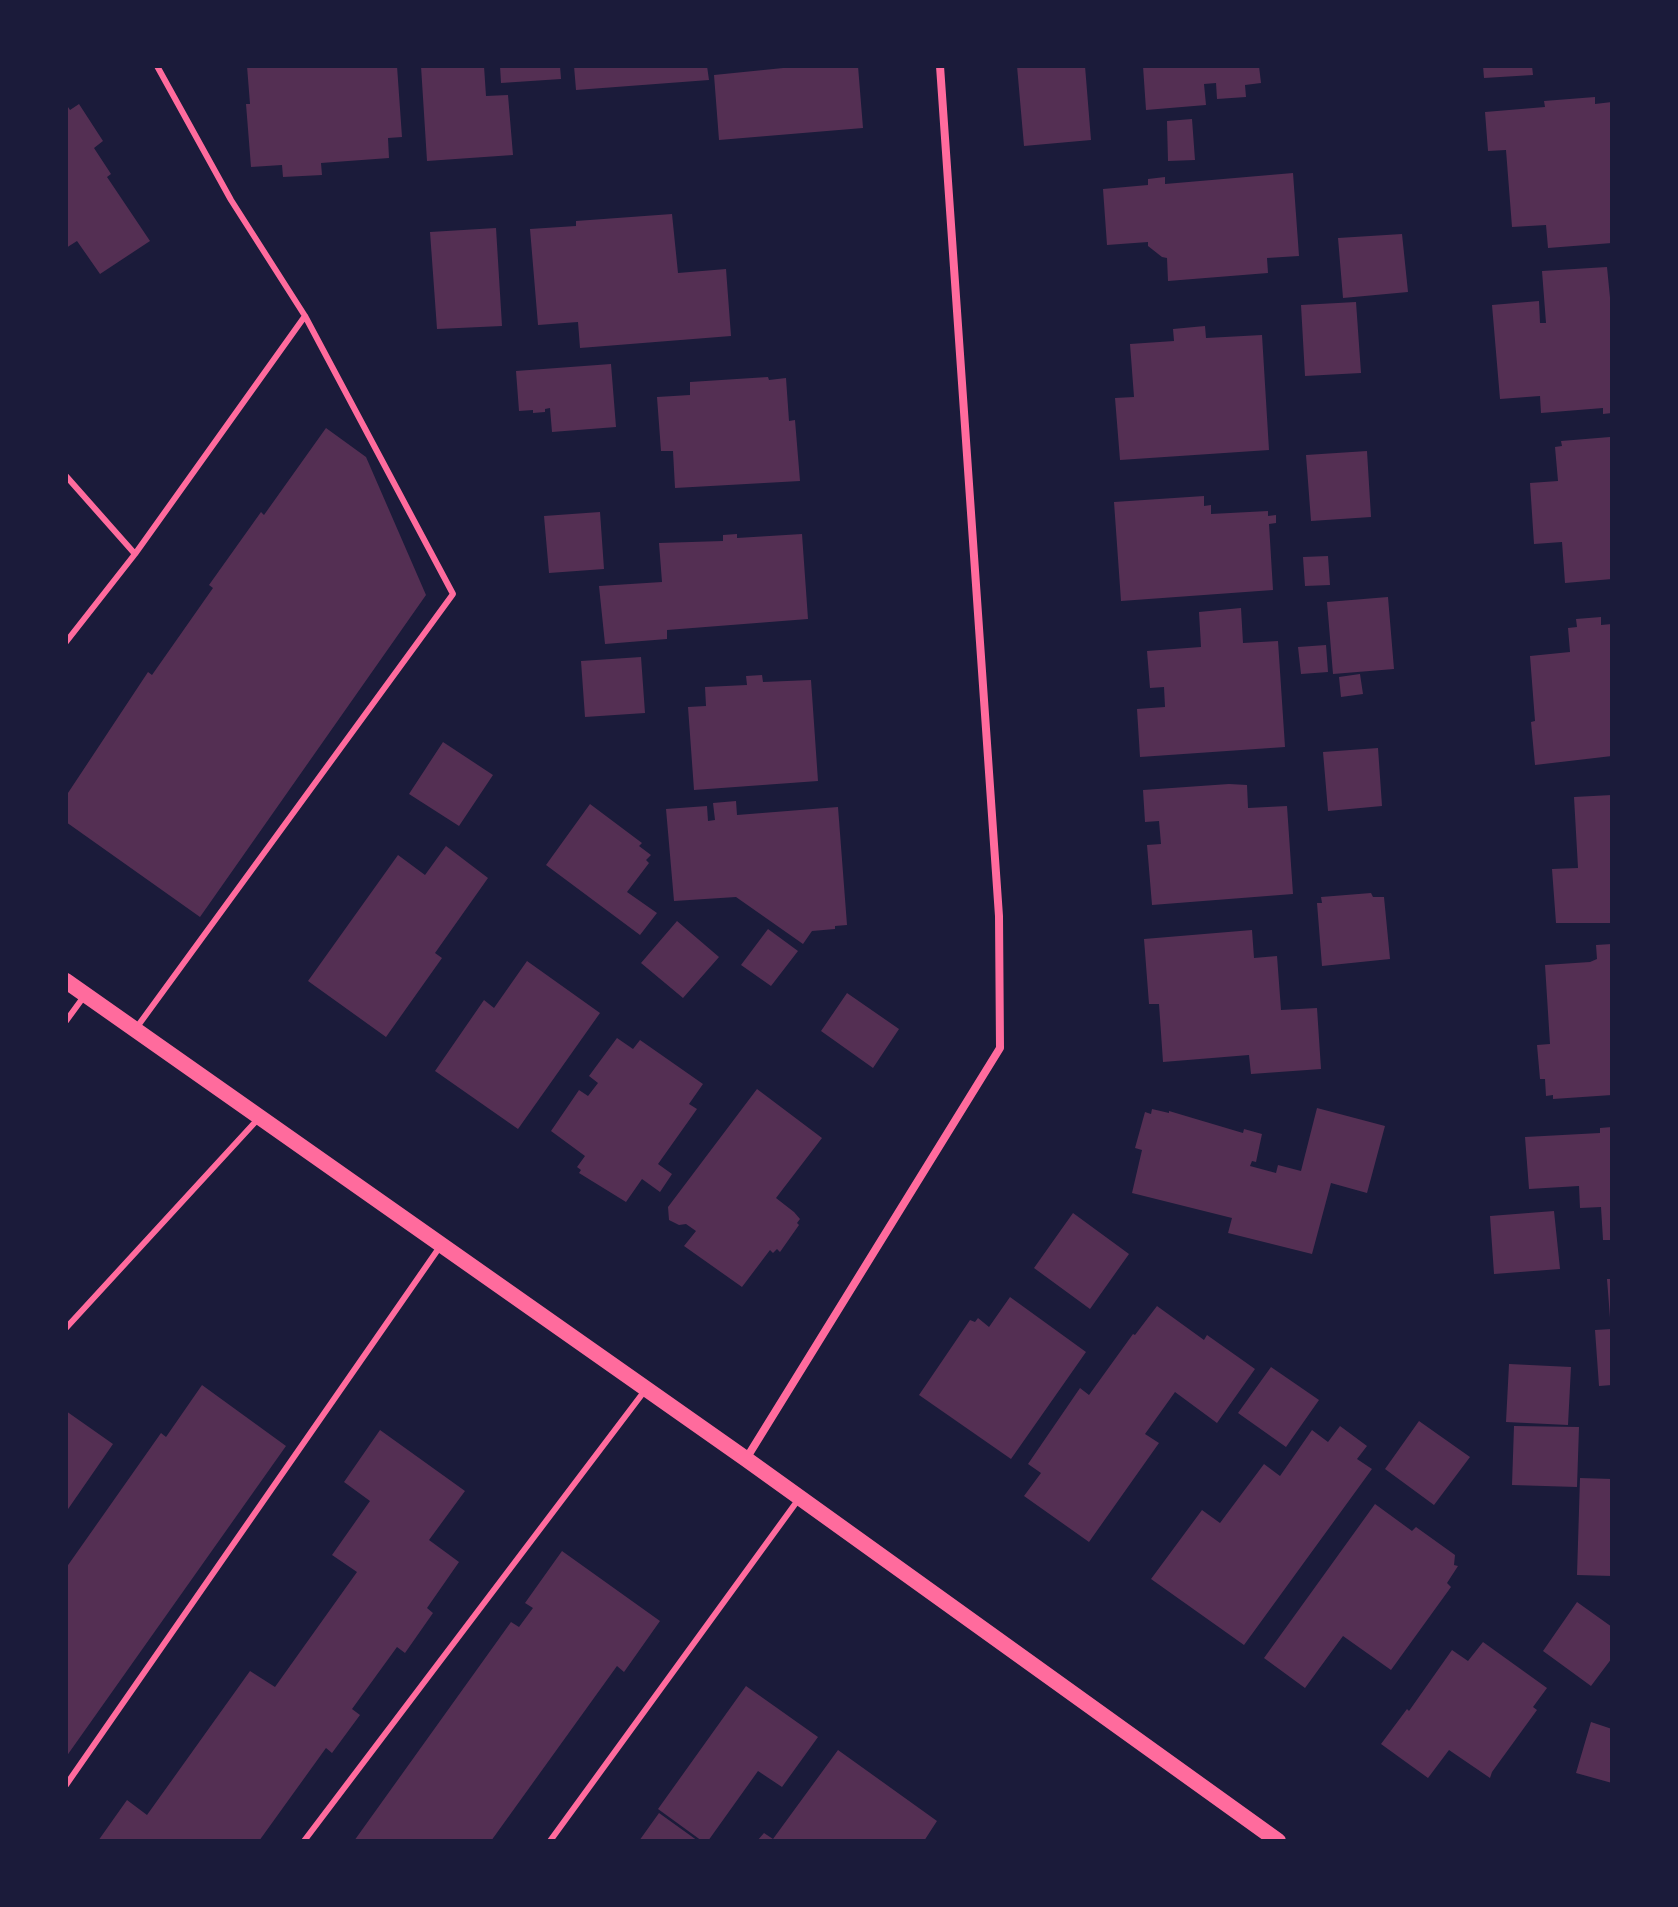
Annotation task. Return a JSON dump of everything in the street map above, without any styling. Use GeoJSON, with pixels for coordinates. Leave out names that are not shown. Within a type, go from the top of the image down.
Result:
{"type":"FeatureCollection","features":[{"type":"Feature","properties":{"kind":"main road"},"geometry":{"type":"LineString","coordinates":[[66,981],[800,1497],[1278,1841]]}},
{"type":"Feature","properties":{"kind":"street"},"geometry":{"type":"LineString","coordinates":[[746,1459],[1000,1048],[999,916],[940,66]]}},
{"type":"Feature","properties":{"kind":"lane"},"geometry":{"type":"LineString","coordinates":[[135,1030],[453,594],[305,316],[231,200],[157,66]]}},
{"type":"Feature","properties":{"kind":"lane"},"geometry":{"type":"LineString","coordinates":[[66,642],[135,554],[305,316]]}},
{"type":"Feature","properties":{"kind":"lane"},"geometry":{"type":"LineString","coordinates":[[66,476],[135,554]]}},
{"type":"Feature","properties":{"kind":"lane"},"geometry":{"type":"LineString","coordinates":[[66,1021],[85,995]]}},
{"type":"Feature","properties":{"kind":"lane"},"geometry":{"type":"LineString","coordinates":[[68,1328],[260,1117]]}},
{"type":"Feature","properties":{"kind":"lane"},"geometry":{"type":"LineString","coordinates":[[66,1785],[441,1245]]}},
{"type":"Feature","properties":{"kind":"lane"},"geometry":{"type":"LineString","coordinates":[[304,1841],[646,1389]]}},
{"type":"Feature","properties":{"kind":"lane"},"geometry":{"type":"LineString","coordinates":[[550,1841],[800,1497]]}},
{"type":"Feature","properties":{"kind":"building"},"geometry":{"type":"Polygon","coordinates":[[[247,66],[397,66],[402,137],[388,138],[389,158],[321,163],[322,175],[283,177],[282,165],[251,167],[246,104],[250,104],[247,66]]]}},
{"type":"Feature","properties":{"kind":"building"},"geometry":{"type":"Polygon","coordinates":[[[421,66],[484,66],[486,96],[508,95],[513,155],[427,161],[421,66]]]}},
{"type":"Feature","properties":{"kind":"building"},"geometry":{"type":"Polygon","coordinates":[[[500,66],[560,66],[561,79],[501,83],[500,66]]]}},
{"type":"Feature","properties":{"kind":"building"},"geometry":{"type":"Polygon","coordinates":[[[574,66],[707,66],[709,80],[576,90],[574,66]]]}},
{"type":"Feature","properties":{"kind":"building"},"geometry":{"type":"Polygon","coordinates":[[[803,66],[858,66],[863,128],[719,140],[714,75],[803,66]]]}},
{"type":"Feature","properties":{"kind":"building"},"geometry":{"type":"Polygon","coordinates":[[[1017,66],[1085,66],[1091,140],[1024,146],[1017,66]]]}},
{"type":"Feature","properties":{"kind":"building"},"geometry":{"type":"Polygon","coordinates":[[[1143,66],[1259,66],[1261,83],[1245,85],[1246,97],[1217,99],[1216,83],[1204,84],[1206,105],[1146,110],[1143,66]]]}},
{"type":"Feature","properties":{"kind":"building"},"geometry":{"type":"Polygon","coordinates":[[[1483,66],[1532,66],[1533,75],[1484,78],[1483,66]]]}},
{"type":"Feature","properties":{"kind":"building"},"geometry":{"type":"Polygon","coordinates":[[[1595,97],[1595,104],[1612,102],[1612,243],[1548,248],[1546,225],[1512,227],[1506,150],[1488,151],[1485,112],[1545,107],[1544,101],[1595,97]]]}},
{"type":"Feature","properties":{"kind":"building"},"geometry":{"type":"Polygon","coordinates":[[[66,104],[70,110],[79,104],[103,141],[94,148],[111,174],[107,177],[150,241],[100,274],[77,241],[66,248],[66,104]]]}},
{"type":"Feature","properties":{"kind":"building"},"geometry":{"type":"Polygon","coordinates":[[[1192,119],[1195,160],[1168,161],[1167,121],[1192,119]]]}},
{"type":"Feature","properties":{"kind":"building"},"geometry":{"type":"Polygon","coordinates":[[[1293,173],[1299,256],[1267,258],[1268,273],[1168,281],[1167,258],[1148,246],[1148,242],[1107,245],[1103,189],[1148,185],[1148,179],[1165,177],[1165,184],[1293,173]]]}},
{"type":"Feature","properties":{"kind":"building"},"geometry":{"type":"Polygon","coordinates":[[[672,214],[678,273],[726,269],[731,336],[580,348],[578,322],[538,325],[530,229],[576,226],[576,221],[672,214]]]}},
{"type":"Feature","properties":{"kind":"building"},"geometry":{"type":"Polygon","coordinates":[[[496,228],[502,326],[437,329],[430,232],[496,228]]]}},
{"type":"Feature","properties":{"kind":"building"},"geometry":{"type":"Polygon","coordinates":[[[1402,234],[1408,292],[1343,298],[1338,238],[1402,234]]]}},
{"type":"Feature","properties":{"kind":"building"},"geometry":{"type":"Polygon","coordinates":[[[1607,267],[1612,318],[1612,413],[1603,414],[1603,408],[1541,413],[1540,396],[1500,399],[1492,305],[1539,301],[1540,323],[1546,323],[1542,271],[1607,267]]]}},
{"type":"Feature","properties":{"kind":"building"},"geometry":{"type":"Polygon","coordinates":[[[1356,302],[1361,373],[1305,376],[1301,305],[1356,302]]]}},
{"type":"Feature","properties":{"kind":"building"},"geometry":{"type":"Polygon","coordinates":[[[1205,326],[1206,338],[1262,335],[1269,450],[1120,460],[1115,398],[1134,397],[1130,344],[1174,341],[1173,329],[1205,326]]]}},
{"type":"Feature","properties":{"kind":"building"},"geometry":{"type":"Polygon","coordinates":[[[611,364],[616,427],[552,432],[550,408],[545,412],[519,411],[516,371],[611,364]]]}},
{"type":"Feature","properties":{"kind":"building"},"geometry":{"type":"Polygon","coordinates":[[[768,377],[769,380],[786,378],[789,421],[795,420],[800,481],[675,488],[673,451],[661,451],[657,397],[690,395],[690,382],[768,377]]]}},
{"type":"Feature","properties":{"kind":"building"},"geometry":{"type":"Polygon","coordinates":[[[326,428],[366,457],[426,595],[200,917],[66,822],[66,796],[148,672],[152,675],[213,588],[209,585],[326,428]]]}},
{"type":"Feature","properties":{"kind":"building"},"geometry":{"type":"Polygon","coordinates":[[[1610,437],[1612,579],[1565,583],[1562,542],[1534,544],[1530,483],[1558,481],[1555,447],[1562,446],[1561,441],[1610,437]]]}},
{"type":"Feature","properties":{"kind":"building"},"geometry":{"type":"Polygon","coordinates":[[[1367,451],[1371,517],[1311,521],[1306,455],[1367,451]]]}},
{"type":"Feature","properties":{"kind":"building"},"geometry":{"type":"Polygon","coordinates":[[[1204,496],[1204,506],[1211,505],[1211,514],[1268,511],[1268,516],[1276,515],[1276,523],[1269,524],[1273,590],[1121,601],[1114,502],[1204,496]]]}},
{"type":"Feature","properties":{"kind":"building"},"geometry":{"type":"Polygon","coordinates":[[[600,512],[604,569],[549,573],[544,516],[600,512]]]}},
{"type":"Feature","properties":{"kind":"building"},"geometry":{"type":"Polygon","coordinates":[[[737,534],[737,538],[802,534],[808,619],[667,630],[667,639],[605,644],[599,586],[662,582],[659,543],[723,541],[723,535],[737,534]]]}},
{"type":"Feature","properties":{"kind":"building"},"geometry":{"type":"Polygon","coordinates":[[[1328,556],[1330,585],[1305,586],[1303,557],[1328,556]]]}},
{"type":"Feature","properties":{"kind":"building"},"geometry":{"type":"Polygon","coordinates":[[[1388,597],[1394,669],[1333,674],[1327,602],[1388,597]]]}},
{"type":"Feature","properties":{"kind":"building"},"geometry":{"type":"Polygon","coordinates":[[[1241,608],[1243,643],[1278,641],[1285,747],[1140,757],[1137,709],[1165,707],[1164,687],[1150,688],[1147,651],[1201,647],[1199,612],[1241,608]]]}},
{"type":"Feature","properties":{"kind":"building"},"geometry":{"type":"Polygon","coordinates":[[[1601,617],[1601,625],[1612,624],[1612,756],[1535,765],[1530,656],[1570,652],[1568,628],[1577,627],[1576,619],[1601,617]]]}},
{"type":"Feature","properties":{"kind":"building"},"geometry":{"type":"Polygon","coordinates":[[[1326,645],[1328,672],[1301,674],[1298,647],[1326,645]]]}},
{"type":"Feature","properties":{"kind":"building"},"geometry":{"type":"Polygon","coordinates":[[[641,657],[645,713],[585,717],[581,661],[641,657]]]}},
{"type":"Feature","properties":{"kind":"building"},"geometry":{"type":"Polygon","coordinates":[[[1360,674],[1363,694],[1341,697],[1339,677],[1360,674]]]}},
{"type":"Feature","properties":{"kind":"building"},"geometry":{"type":"Polygon","coordinates":[[[762,675],[763,682],[811,680],[818,781],[694,790],[688,707],[706,706],[705,687],[747,685],[746,676],[762,675]]]}},
{"type":"Feature","properties":{"kind":"building"},"geometry":{"type":"Polygon","coordinates":[[[443,742],[493,775],[459,826],[409,794],[443,742]]]}},
{"type":"Feature","properties":{"kind":"building"},"geometry":{"type":"Polygon","coordinates":[[[1378,748],[1382,806],[1328,811],[1323,752],[1378,748]]]}},
{"type":"Feature","properties":{"kind":"building"},"geometry":{"type":"Polygon","coordinates":[[[1247,785],[1248,808],[1287,806],[1293,894],[1152,905],[1147,845],[1161,844],[1159,821],[1145,822],[1143,790],[1247,785]]]}},
{"type":"Feature","properties":{"kind":"building"},"geometry":{"type":"Polygon","coordinates":[[[1612,795],[1612,923],[1556,923],[1552,869],[1578,868],[1574,797],[1612,795]]]}},
{"type":"Feature","properties":{"kind":"building"},"geometry":{"type":"Polygon","coordinates":[[[736,801],[737,815],[838,807],[847,925],[812,931],[803,944],[736,897],[674,901],[666,809],[707,806],[708,821],[715,820],[713,803],[736,801]]]}},
{"type":"Feature","properties":{"kind":"building"},"geometry":{"type":"Polygon","coordinates":[[[590,804],[642,843],[639,846],[651,855],[646,860],[649,863],[627,892],[657,913],[640,935],[546,865],[590,804]]]}},
{"type":"Feature","properties":{"kind":"building"},"geometry":{"type":"Polygon","coordinates":[[[446,846],[488,878],[435,953],[442,958],[386,1037],[308,981],[398,855],[425,875],[446,846]]]}},
{"type":"Feature","properties":{"kind":"building"},"geometry":{"type":"Polygon","coordinates":[[[1371,893],[1373,897],[1384,897],[1390,959],[1322,966],[1317,903],[1322,903],[1321,897],[1371,893]]]}},
{"type":"Feature","properties":{"kind":"building"},"geometry":{"type":"Polygon","coordinates":[[[677,921],[719,957],[683,998],[641,963],[677,921]]]}},
{"type":"Feature","properties":{"kind":"building"},"geometry":{"type":"Polygon","coordinates":[[[768,929],[798,951],[771,986],[741,965],[768,929]]]}},
{"type":"Feature","properties":{"kind":"building"},"geometry":{"type":"Polygon","coordinates":[[[1252,930],[1254,958],[1277,956],[1281,1010],[1317,1008],[1321,1069],[1251,1074],[1249,1055],[1163,1062],[1159,1004],[1149,1004],[1144,939],[1252,930]]]}},
{"type":"Feature","properties":{"kind":"building"},"geometry":{"type":"Polygon","coordinates":[[[1612,944],[1612,1095],[1553,1099],[1553,1095],[1546,1096],[1545,1079],[1540,1079],[1537,1045],[1550,1044],[1545,965],[1590,962],[1597,959],[1596,945],[1612,944]]]}},
{"type":"Feature","properties":{"kind":"building"},"geometry":{"type":"Polygon","coordinates":[[[527,961],[600,1013],[518,1129],[435,1071],[484,1000],[494,1008],[527,961]]]}},
{"type":"Feature","properties":{"kind":"building"},"geometry":{"type":"Polygon","coordinates":[[[847,993],[899,1029],[873,1068],[821,1031],[847,993]]]}},
{"type":"Feature","properties":{"kind":"building"},"geometry":{"type":"Polygon","coordinates":[[[617,1038],[633,1049],[640,1040],[703,1084],[689,1104],[697,1109],[658,1164],[672,1174],[660,1192],[642,1179],[626,1202],[579,1173],[581,1170],[577,1167],[585,1156],[551,1131],[579,1090],[588,1096],[598,1083],[589,1076],[617,1038]]]}},
{"type":"Feature","properties":{"kind":"building"},"geometry":{"type":"Polygon","coordinates":[[[757,1089],[822,1138],[776,1198],[800,1219],[799,1225],[780,1252],[770,1250],[742,1287],[684,1246],[696,1231],[686,1224],[679,1225],[669,1220],[668,1207],[757,1089]]]}},
{"type":"Feature","properties":{"kind":"building"},"geometry":{"type":"Polygon","coordinates":[[[1317,1108],[1385,1126],[1367,1193],[1331,1183],[1312,1254],[1228,1233],[1232,1218],[1132,1193],[1142,1150],[1135,1148],[1145,1112],[1151,1114],[1152,1109],[1169,1111],[1243,1133],[1244,1129],[1262,1134],[1256,1162],[1252,1161],[1250,1166],[1276,1173],[1278,1165],[1301,1171],[1317,1108]]]}},
{"type":"Feature","properties":{"kind":"building"},"geometry":{"type":"Polygon","coordinates":[[[1612,1127],[1612,1240],[1603,1240],[1601,1207],[1580,1208],[1579,1186],[1529,1189],[1525,1137],[1600,1133],[1600,1128],[1612,1127]]]}},
{"type":"Feature","properties":{"kind":"building"},"geometry":{"type":"Polygon","coordinates":[[[1554,1211],[1560,1269],[1494,1274],[1490,1216],[1554,1211]]]}},
{"type":"Feature","properties":{"kind":"building"},"geometry":{"type":"Polygon","coordinates":[[[1073,1213],[1129,1254],[1090,1309],[1034,1268],[1073,1213]]]}},
{"type":"Feature","properties":{"kind":"building"},"geometry":{"type":"Polygon","coordinates":[[[1607,1279],[1612,1279],[1610,1318],[1607,1279]]]}},
{"type":"Feature","properties":{"kind":"building"},"geometry":{"type":"Polygon","coordinates":[[[1010,1297],[1086,1352],[1011,1459],[919,1395],[970,1320],[975,1322],[978,1318],[989,1327],[1010,1297]]]}},
{"type":"Feature","properties":{"kind":"building"},"geometry":{"type":"Polygon","coordinates":[[[1157,1306],[1204,1340],[1207,1335],[1255,1369],[1217,1423],[1175,1392],[1145,1434],[1159,1443],[1089,1542],[1024,1496],[1041,1473],[1028,1464],[1080,1388],[1089,1395],[1157,1306]]]}},
{"type":"Feature","properties":{"kind":"building"},"geometry":{"type":"Polygon","coordinates":[[[1612,1329],[1612,1385],[1599,1386],[1595,1330],[1612,1329]]]}},
{"type":"Feature","properties":{"kind":"building"},"geometry":{"type":"Polygon","coordinates":[[[1509,1364],[1571,1367],[1568,1425],[1506,1422],[1509,1364]]]}},
{"type":"Feature","properties":{"kind":"building"},"geometry":{"type":"Polygon","coordinates":[[[1271,1367],[1319,1400],[1286,1447],[1238,1413],[1271,1367]]]}},
{"type":"Feature","properties":{"kind":"building"},"geometry":{"type":"Polygon","coordinates":[[[202,1385],[286,1446],[66,1757],[66,1568],[161,1433],[166,1437],[202,1385]]]}},
{"type":"Feature","properties":{"kind":"building"},"geometry":{"type":"Polygon","coordinates":[[[66,1411],[113,1444],[66,1512],[66,1411]]]}},
{"type":"Feature","properties":{"kind":"building"},"geometry":{"type":"Polygon","coordinates":[[[1419,1421],[1470,1457],[1434,1505],[1385,1469],[1419,1421]]]}},
{"type":"Feature","properties":{"kind":"building"},"geometry":{"type":"Polygon","coordinates":[[[1340,1426],[1367,1446],[1357,1459],[1372,1469],[1244,1645],[1151,1579],[1202,1510],[1220,1523],[1264,1464],[1280,1476],[1312,1430],[1328,1442],[1340,1426]]]}},
{"type":"Feature","properties":{"kind":"building"},"geometry":{"type":"Polygon","coordinates":[[[1514,1426],[1579,1427],[1577,1487],[1512,1485],[1514,1426]]]}},
{"type":"Feature","properties":{"kind":"building"},"geometry":{"type":"Polygon","coordinates":[[[380,1430],[465,1491],[429,1540],[459,1562],[427,1608],[433,1613],[405,1653],[397,1647],[352,1709],[360,1715],[332,1753],[326,1748],[259,1841],[98,1841],[127,1800],[147,1815],[250,1671],[275,1687],[357,1572],[332,1555],[370,1501],[344,1482],[380,1430]]]}},
{"type":"Feature","properties":{"kind":"building"},"geometry":{"type":"Polygon","coordinates":[[[1580,1478],[1612,1479],[1612,1576],[1577,1575],[1580,1478]]]}},
{"type":"Feature","properties":{"kind":"building"},"geometry":{"type":"Polygon","coordinates":[[[1375,1504],[1412,1531],[1416,1527],[1455,1555],[1454,1565],[1458,1566],[1447,1583],[1451,1587],[1391,1670],[1343,1636],[1305,1688],[1264,1658],[1375,1504]]]}},
{"type":"Feature","properties":{"kind":"building"},"geometry":{"type":"Polygon","coordinates":[[[562,1551],[660,1621],[624,1672],[617,1666],[491,1841],[354,1841],[511,1622],[519,1627],[533,1608],[525,1603],[562,1551]]]}},
{"type":"Feature","properties":{"kind":"building"},"geometry":{"type":"Polygon","coordinates":[[[1577,1602],[1612,1627],[1612,1658],[1591,1686],[1543,1651],[1577,1602]]]}},
{"type":"Feature","properties":{"kind":"building"},"geometry":{"type":"Polygon","coordinates":[[[1483,1642],[1547,1688],[1533,1707],[1537,1710],[1490,1778],[1449,1750],[1428,1778],[1381,1744],[1407,1709],[1409,1711],[1452,1650],[1468,1661],[1483,1642]]]}},
{"type":"Feature","properties":{"kind":"building"},"geometry":{"type":"Polygon","coordinates":[[[746,1686],[818,1737],[782,1787],[758,1771],[708,1841],[702,1841],[658,1809],[746,1686]]]}},
{"type":"Feature","properties":{"kind":"building"},"geometry":{"type":"Polygon","coordinates":[[[1591,1722],[1612,1729],[1612,1783],[1576,1773],[1591,1722]]]}},
{"type":"Feature","properties":{"kind":"building"},"geometry":{"type":"Polygon","coordinates":[[[838,1750],[937,1821],[924,1841],[757,1841],[764,1833],[773,1839],[838,1750]]]}},
{"type":"Feature","properties":{"kind":"building"},"geometry":{"type":"Polygon","coordinates":[[[659,1813],[698,1841],[639,1841],[659,1813]]]}}]}
